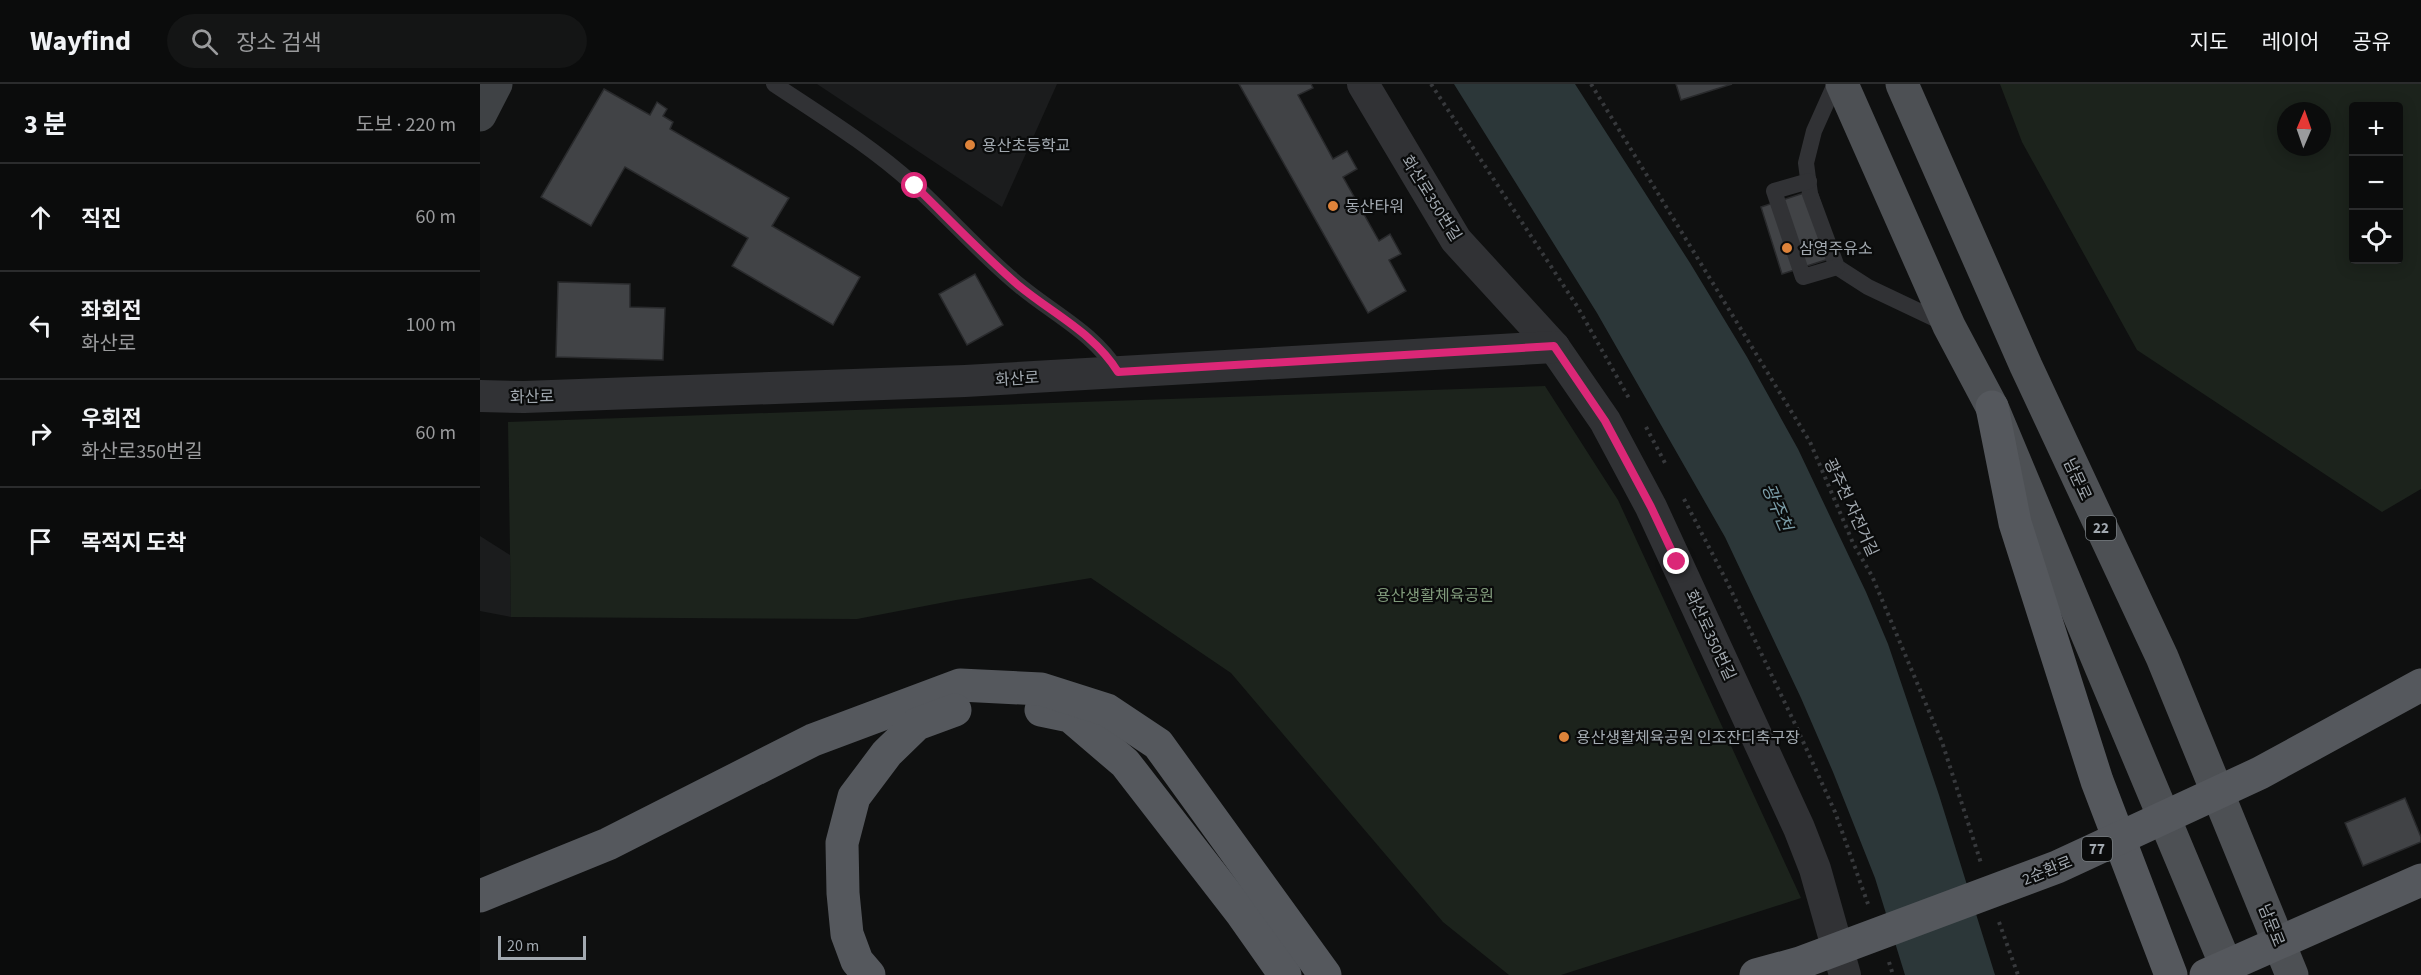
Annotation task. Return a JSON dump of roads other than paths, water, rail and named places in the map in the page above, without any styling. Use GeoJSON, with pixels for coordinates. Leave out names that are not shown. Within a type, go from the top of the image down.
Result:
{"type":"FeatureCollection","features":[{"type":"Feature","properties":{"kind":"highway"},"geometry":{"type":"LineString","coordinates":[[1992,407],[2015,524],[2097,781],[2171,975]]}},
{"type":"Feature","properties":{"kind":"highway"},"geometry":{"type":"LineString","coordinates":[[480,896],[608,844],[813,740],[960,685],[1041,690],[1107,710],[1158,744],[1325,975]]}},
{"type":"Feature","properties":{"kind":"highway","name":"2순환로"},"geometry":{"type":"LineString","coordinates":[[1756,975],[1800,963],[2057,867],[2260,773],[2421,685]]}},
{"type":"Feature","properties":{"kind":"highway"},"geometry":{"type":"LineString","coordinates":[[869,975],[857,961],[847,934],[843,893],[842,843],[854,797],[887,753],[917,724],[964,707],[1014,704],[1070,716],[1125,763],[1242,914],[1285,975]]}},
{"type":"Feature","properties":{"kind":"highway"},"geometry":{"type":"LineString","coordinates":[[2206,975],[2421,880]]}},
{"type":"Feature","properties":{"kind":"main road"},"geometry":{"type":"LineString","coordinates":[[1842,84],[1949,326],[1992,407],[2230,975]]}},
{"type":"Feature","properties":{"kind":"main road","name":"남문로"},"geometry":{"type":"LineString","coordinates":[[1902,84],[2026,366],[2162,657],[2292,975]]}},
{"type":"Feature","properties":{"kind":"street","name":"화산로350번길"},"geometry":{"type":"LineString","coordinates":[[1363,84],[1456,240],[1554,346],[1605,421],[1651,507],[1682,572],[1799,828],[1815,869],[1845,975]]}},
{"type":"Feature","properties":{"kind":"street","name":"화산로"},"geometry":{"type":"LineString","coordinates":[[480,396],[524,397],[846,385],[1118,372],[1554,346]]}},
{"type":"Feature","properties":{"kind":"lane"},"geometry":{"type":"LineString","coordinates":[[774,84],[855,137],[915,186],[1020,286],[1093,340],[1107,354],[1118,372]]}},
{"type":"Feature","properties":{"kind":"lane"},"geometry":{"type":"LineString","coordinates":[[1835,84],[1814,131],[1806,163],[1810,194],[1837,267],[1868,287],[1949,326]]}},
{"type":"Feature","properties":{"kind":"lane"},"geometry":{"type":"LineString","coordinates":[[1809,181],[1774,191],[1803,278],[1837,267]]}},
{"type":"Feature","properties":{"kind":"water","name":"광주천"},"geometry":{"type":"Polygon","coordinates":[[[1454,84],[1575,84],[1690,263],[1747,357],[1798,449],[1866,592],[1888,644],[1939,795],[1995,975],[1905,975],[1875,878],[1833,772],[1801,698],[1725,537],[1597,313],[1454,84]]]}},
{"type":"Feature","properties":{"kind":"place","name":"용산초등학교"},"geometry":{"type":"Point","coordinates":[970,145]}},
{"type":"Feature","properties":{"kind":"place","name":"동산타워"},"geometry":{"type":"Point","coordinates":[1333,206]}},
{"type":"Feature","properties":{"kind":"place","name":"삼영주유소"},"geometry":{"type":"Point","coordinates":[1787,248]}},
{"type":"Feature","properties":{"kind":"place","name":"용산생활체육공원 인조잔디축구장"},"geometry":{"type":"Point","coordinates":[1564,737]}},
{"type":"Feature","properties":{"kind":"park label","name":"용산생활체육공원"},"geometry":{"type":"Point","coordinates":[1435,595]}}]}
